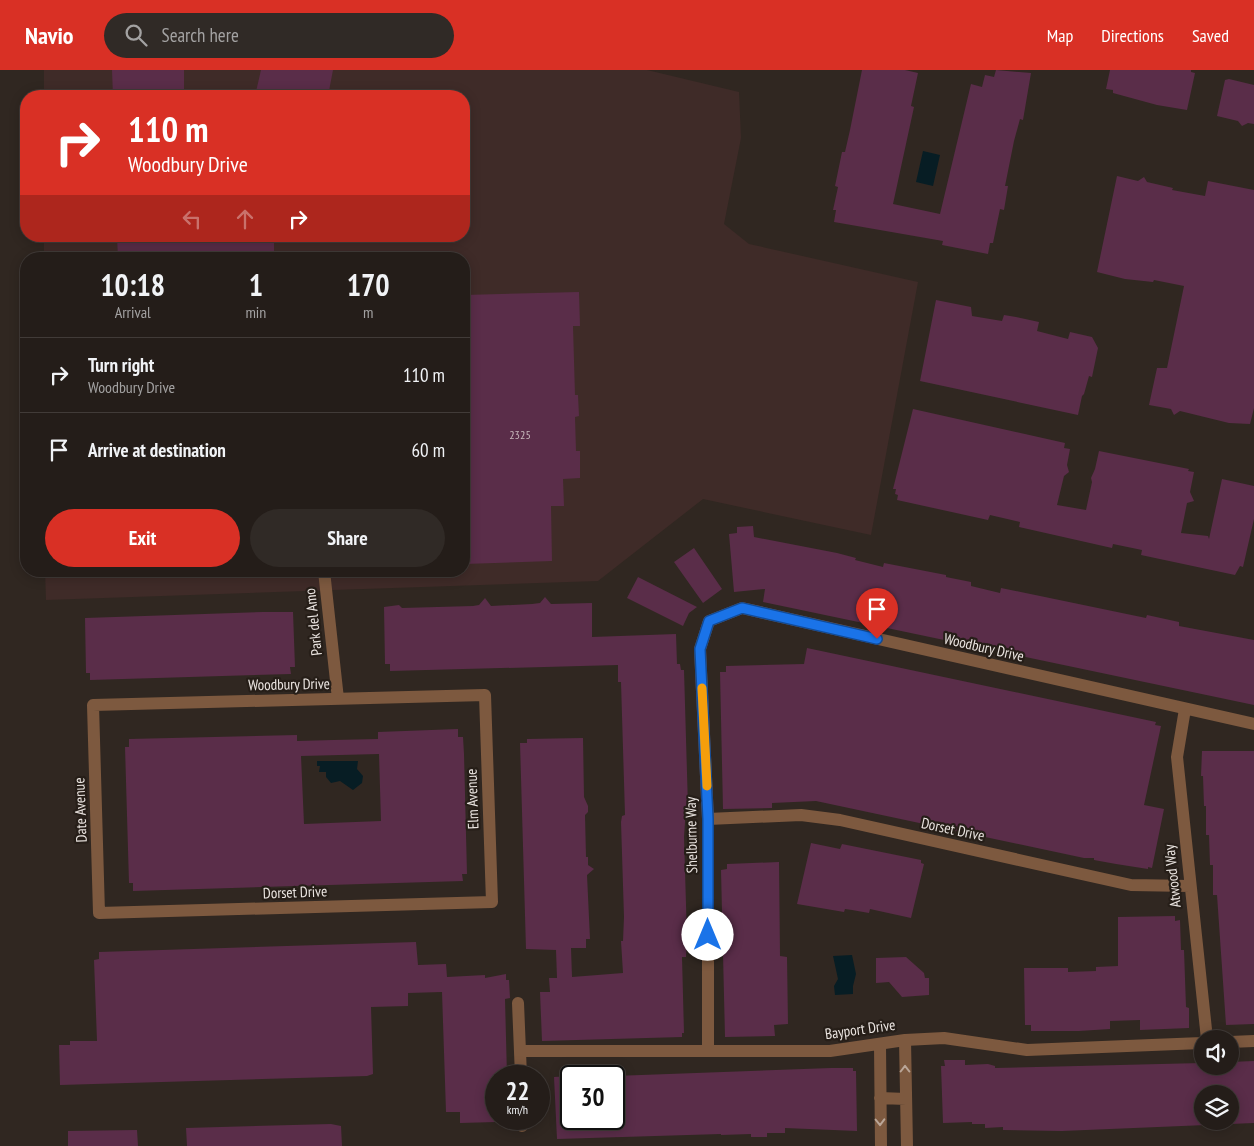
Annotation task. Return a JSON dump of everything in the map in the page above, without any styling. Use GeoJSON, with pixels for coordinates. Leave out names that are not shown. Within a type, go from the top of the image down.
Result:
{"type":"FeatureCollection","features":[{"type":"Feature","properties":{"kind":"street","name":"Park del Amo"},"geometry":{"type":"LineString","coordinates":[[325,577],[338,699]]}},
{"type":"Feature","properties":{"kind":"street","name":"Woodbury Drive"},"geometry":{"type":"LineString","coordinates":[[709,621],[742,608],[1254,724]]}},
{"type":"Feature","properties":{"kind":"street","name":"Shelburne Way"},"geometry":{"type":"LineString","coordinates":[[708,1051],[708,819],[700,649],[709,621]]}},
{"type":"Feature","properties":{"kind":"street","name":"Woodbury Drive"},"geometry":{"type":"LineString","coordinates":[[93,705],[486,696]]}},
{"type":"Feature","properties":{"kind":"street","name":"Elm Avenue"},"geometry":{"type":"LineString","coordinates":[[486,696],[492,902]]}},
{"type":"Feature","properties":{"kind":"street","name":"Date Avenue"},"geometry":{"type":"LineString","coordinates":[[93,705],[99,913]]}},
{"type":"Feature","properties":{"kind":"street","name":"Atwood Way"},"geometry":{"type":"LineString","coordinates":[[1185,709],[1177,756],[1206,1030]]}},
{"type":"Feature","properties":{"kind":"street","name":"Dorset Drive"},"geometry":{"type":"LineString","coordinates":[[708,819],[801,816],[840,820],[1131,885],[1190,886]]}},
{"type":"Feature","properties":{"kind":"street","name":"Dorset Drive"},"geometry":{"type":"LineString","coordinates":[[99,913],[492,902]]}},
{"type":"Feature","properties":{"kind":"street"},"geometry":{"type":"LineString","coordinates":[[518,1003],[521,1065]]}},
{"type":"Feature","properties":{"kind":"street","name":"Bayport Drive"},"geometry":{"type":"LineString","coordinates":[[521,1051],[830,1051],[905,1040],[944,1038],[1027,1050],[1194,1044]]}},
{"type":"Feature","properties":{"kind":"street"},"geometry":{"type":"LineString","coordinates":[[905,1040],[907,1146]]}},
{"type":"Feature","properties":{"kind":"street"},"geometry":{"type":"LineString","coordinates":[[1239,1041],[1254,1040]]}},
{"type":"Feature","properties":{"kind":"street"},"geometry":{"type":"LineString","coordinates":[[880,1045],[881,1146]]}},
{"type":"Feature","properties":{"kind":"street"},"geometry":{"type":"LineString","coordinates":[[880,1098],[906,1099]]}},
{"type":"Feature","properties":{"kind":"shaded area"},"geometry":{"type":"Polygon","coordinates":[[[44,70],[647,70],[739,92],[741,138],[724,224],[749,244],[918,282],[871,535],[703,499],[598,581],[46,600],[45,577],[470,577],[470,252],[44,252],[44,242],[470,242],[470,90],[44,90],[44,70]]]}},
{"type":"Feature","properties":{"kind":"water"},"geometry":{"type":"Polygon","coordinates":[[[923,151],[940,155],[933,186],[916,182],[923,151]]]}},
{"type":"Feature","properties":{"kind":"water"},"geometry":{"type":"Polygon","coordinates":[[[317,761],[358,761],[357,769],[363,776],[362,783],[353,790],[340,781],[331,783],[326,777],[326,772],[319,772],[320,766],[317,766],[317,761]]]}},
{"type":"Feature","properties":{"kind":"water"},"geometry":{"type":"Polygon","coordinates":[[[852,955],[856,974],[853,994],[835,995],[834,986],[838,979],[833,956],[852,955]]]}},
{"type":"Feature","properties":{"kind":"building"},"geometry":{"type":"Polygon","coordinates":[[[112,70],[184,70],[184,90],[113,90],[112,70]]]}},
{"type":"Feature","properties":{"kind":"building"},"geometry":{"type":"Polygon","coordinates":[[[261,70],[333,70],[329,90],[256,90],[261,70]]]}},
{"type":"Feature","properties":{"kind":"building"},"geometry":{"type":"Polygon","coordinates":[[[862,70],[905,70],[918,73],[911,106],[914,107],[893,204],[940,214],[971,84],[982,87],[985,75],[994,77],[996,70],[1031,73],[1023,120],[1020,119],[1005,186],[1008,186],[1004,210],[1000,209],[993,243],[990,243],[988,254],[942,245],[943,241],[834,222],[836,210],[833,210],[838,187],[835,186],[842,152],[845,152],[862,70]]]}},
{"type":"Feature","properties":{"kind":"building"},"geometry":{"type":"Polygon","coordinates":[[[1110,70],[1191,70],[1191,72],[1195,73],[1187,110],[1157,105],[1113,93],[1113,90],[1106,89],[1110,70]]]}},
{"type":"Feature","properties":{"kind":"building"},"geometry":{"type":"Polygon","coordinates":[[[1229,79],[1254,85],[1254,124],[1248,123],[1242,126],[1238,121],[1217,116],[1225,80],[1229,79]]]}},
{"type":"Feature","properties":{"kind":"building"},"geometry":{"type":"Polygon","coordinates":[[[1117,176],[1138,181],[1144,177],[1147,182],[1173,188],[1172,190],[1205,196],[1208,181],[1254,190],[1254,408],[1250,424],[1229,423],[1180,411],[1174,415],[1171,409],[1149,405],[1157,368],[1167,368],[1184,286],[1154,280],[1153,282],[1125,279],[1097,272],[1117,176]]]}},
{"type":"Feature","properties":{"kind":"building"},"geometry":{"type":"Polygon","coordinates":[[[117,242],[274,242],[274,252],[118,252],[117,242]]]}},
{"type":"Feature","properties":{"kind":"building"},"geometry":{"type":"Polygon","coordinates":[[[579,292],[580,326],[573,326],[575,395],[578,395],[579,416],[575,417],[576,451],[580,451],[580,478],[563,479],[564,506],[551,506],[552,561],[470,564],[470,295],[579,292]]]}},
{"type":"Feature","properties":{"kind":"building"},"geometry":{"type":"Polygon","coordinates":[[[936,300],[971,307],[972,316],[1002,321],[1004,315],[1039,322],[1037,331],[1068,339],[1070,332],[1092,337],[1098,348],[1092,377],[1089,376],[1078,415],[920,381],[936,300]]]}},
{"type":"Feature","properties":{"kind":"building"},"geometry":{"type":"Polygon","coordinates":[[[913,409],[1065,443],[1064,448],[1070,449],[1067,465],[1069,472],[1064,476],[1057,505],[1086,510],[1092,482],[1091,478],[1099,451],[1189,469],[1188,471],[1194,472],[1190,492],[1194,501],[1187,503],[1181,533],[1208,536],[1209,539],[1222,479],[1254,486],[1254,519],[1243,567],[1240,566],[1235,575],[1141,555],[1142,550],[1113,544],[1112,548],[1019,527],[1020,522],[990,515],[988,520],[897,500],[896,489],[893,489],[913,409]]]}},
{"type":"Feature","properties":{"kind":"building"},"geometry":{"type":"Polygon","coordinates":[[[753,526],[754,537],[837,553],[883,567],[884,563],[946,575],[946,577],[971,582],[971,586],[1000,593],[1001,588],[1146,618],[1147,615],[1179,622],[1179,626],[1254,640],[1254,705],[763,602],[765,589],[734,592],[729,534],[737,533],[737,527],[753,526]]]}},
{"type":"Feature","properties":{"kind":"building"},"geometry":{"type":"Polygon","coordinates":[[[694,548],[722,589],[703,603],[674,562],[694,548]]]}},
{"type":"Feature","properties":{"kind":"building"},"geometry":{"type":"Polygon","coordinates":[[[638,577],[697,607],[689,613],[683,626],[627,598],[638,577]]]}},
{"type":"Feature","properties":{"kind":"building"},"geometry":{"type":"Polygon","coordinates":[[[545,597],[551,604],[592,603],[592,637],[676,634],[677,664],[680,664],[681,670],[684,670],[688,807],[686,807],[684,837],[687,938],[686,957],[682,957],[684,1033],[682,1033],[682,1037],[542,1041],[540,992],[550,992],[549,978],[557,978],[556,950],[526,949],[520,743],[527,743],[527,739],[583,738],[584,797],[588,806],[588,812],[585,815],[586,857],[588,857],[588,865],[594,869],[587,875],[590,939],[586,939],[586,948],[571,948],[572,977],[623,973],[621,941],[623,941],[624,917],[621,822],[622,816],[625,815],[621,682],[618,682],[618,665],[390,671],[390,664],[385,664],[384,607],[399,605],[402,608],[473,606],[479,605],[485,598],[491,606],[532,604],[540,603],[545,597]]]}},
{"type":"Feature","properties":{"kind":"building"},"geometry":{"type":"Polygon","coordinates":[[[293,612],[295,667],[290,667],[291,674],[90,680],[90,673],[86,673],[85,618],[293,612]]]}},
{"type":"Feature","properties":{"kind":"building"},"geometry":{"type":"Polygon","coordinates":[[[807,648],[1156,722],[1155,725],[1161,726],[1144,805],[1164,809],[1152,868],[1148,867],[1148,869],[1094,860],[1094,858],[1084,858],[816,801],[772,803],[772,808],[723,809],[720,672],[726,672],[726,666],[804,664],[807,648]]]}},
{"type":"Feature","properties":{"kind":"building"},"geometry":{"type":"Polygon","coordinates":[[[458,729],[458,737],[463,737],[467,874],[462,874],[463,881],[133,891],[133,883],[129,883],[125,747],[129,747],[129,739],[297,735],[297,741],[378,739],[378,732],[458,729]],[[379,754],[301,756],[304,824],[381,821],[379,754]]]}},
{"type":"Feature","properties":{"kind":"building"},"geometry":{"type":"Polygon","coordinates":[[[1202,751],[1254,751],[1254,1024],[1226,1025],[1217,895],[1213,895],[1213,865],[1210,865],[1209,835],[1206,835],[1206,806],[1204,806],[1203,776],[1201,776],[1202,751]]]}},
{"type":"Feature","properties":{"kind":"building"},"geometry":{"type":"Polygon","coordinates":[[[811,843],[840,849],[842,844],[921,860],[921,863],[924,864],[911,918],[870,909],[869,913],[845,909],[844,912],[797,904],[811,843]]]}},
{"type":"Feature","properties":{"kind":"building"},"geometry":{"type":"Polygon","coordinates":[[[779,862],[780,956],[787,957],[788,1024],[774,1025],[775,1036],[725,1037],[721,870],[727,869],[727,864],[779,862]]]}},
{"type":"Feature","properties":{"kind":"building"},"geometry":{"type":"Polygon","coordinates":[[[1175,916],[1175,921],[1180,920],[1181,950],[1184,950],[1186,1007],[1189,1008],[1189,1028],[1140,1030],[1140,1020],[1110,1021],[1110,1029],[1079,1031],[1031,1031],[1031,1025],[1025,1025],[1024,968],[1068,968],[1068,972],[1096,971],[1096,967],[1118,966],[1118,917],[1175,916]]]}},
{"type":"Feature","properties":{"kind":"building"},"geometry":{"type":"Polygon","coordinates":[[[416,942],[418,965],[446,964],[447,977],[485,975],[485,978],[506,974],[506,980],[509,980],[510,998],[505,999],[507,1065],[485,1065],[485,1122],[460,1123],[460,1112],[446,1112],[442,992],[408,993],[408,1006],[371,1007],[373,1074],[367,1076],[60,1085],[59,1045],[70,1045],[70,1041],[97,1041],[94,960],[99,959],[99,952],[416,942]]]}},
{"type":"Feature","properties":{"kind":"building"},"geometry":{"type":"Polygon","coordinates":[[[906,957],[924,973],[925,978],[929,978],[929,995],[902,997],[889,982],[876,983],[876,958],[906,957]]]}},
{"type":"Feature","properties":{"kind":"building"},"geometry":{"type":"Polygon","coordinates":[[[944,1060],[965,1060],[965,1065],[988,1064],[995,1066],[995,1068],[1194,1063],[1194,1075],[1239,1075],[1239,1062],[1254,1061],[1254,1123],[1239,1124],[1239,1085],[1194,1085],[1194,1126],[1062,1131],[1003,1130],[1003,1127],[985,1128],[985,1124],[972,1124],[972,1122],[943,1123],[941,1066],[945,1066],[944,1060]]]}},
{"type":"Feature","properties":{"kind":"building"},"geometry":{"type":"Polygon","coordinates":[[[853,1068],[853,1071],[856,1071],[857,1131],[785,1128],[785,1133],[767,1133],[767,1137],[751,1137],[751,1134],[721,1134],[557,1139],[554,1077],[560,1077],[560,1130],[625,1130],[625,1076],[853,1068]]]}},
{"type":"Feature","properties":{"kind":"building"},"geometry":{"type":"Polygon","coordinates":[[[331,1124],[341,1126],[342,1146],[187,1146],[186,1128],[331,1124]]]}},
{"type":"Feature","properties":{"kind":"building"},"geometry":{"type":"Polygon","coordinates":[[[137,1130],[138,1146],[68,1146],[68,1131],[137,1130]]]}},
{"type":"Feature","properties":{"kind":"slow traffic"},"geometry":{"type":"LineString","coordinates":[[702,688],[707,786]]}},
{"type":"Feature","properties":{"kind":"route"},"geometry":{"type":"LineString","coordinates":[[708,935],[708,819],[700,649],[709,621],[742,608],[877,639]]}}]}
